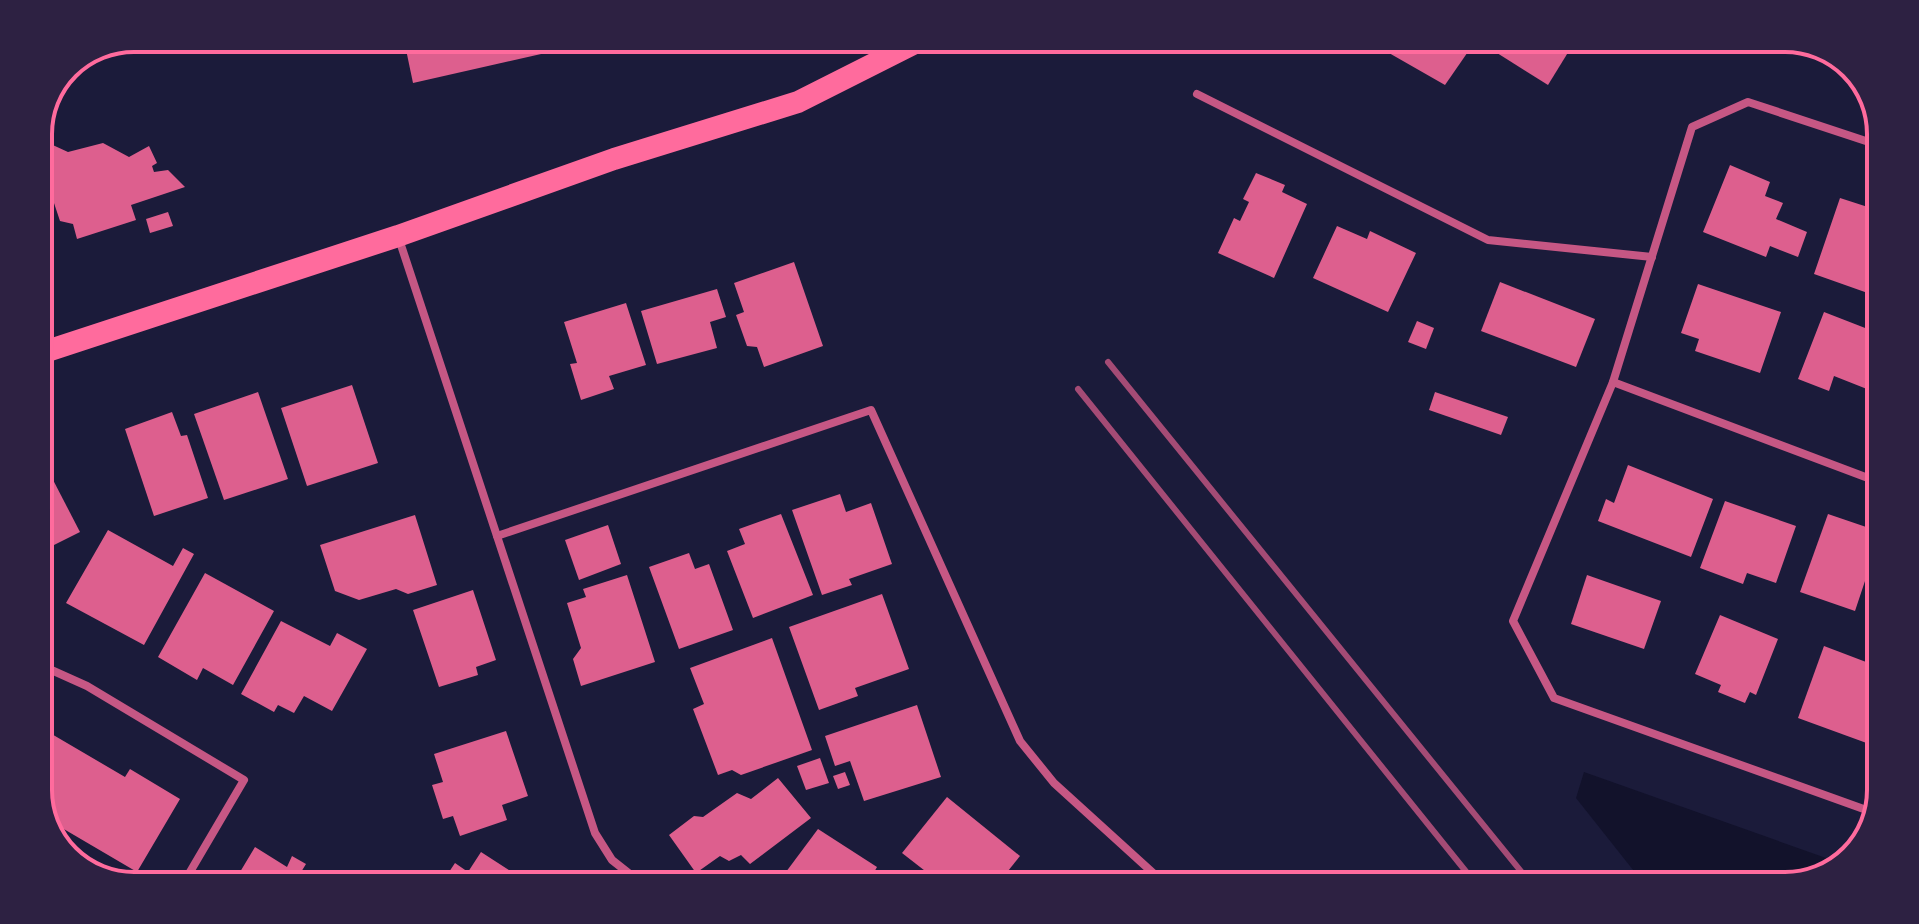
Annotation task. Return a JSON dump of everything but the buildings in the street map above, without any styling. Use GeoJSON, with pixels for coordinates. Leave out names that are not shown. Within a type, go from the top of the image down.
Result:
{"type":"FeatureCollection","features":[{"type":"Feature","properties":{"kind":"highway"},"geometry":{"type":"LineString","coordinates":[[52,349],[398,236],[614,159],[798,102],[897,52]]}},
{"type":"Feature","properties":{"kind":"street"},"geometry":{"type":"LineString","coordinates":[[1197,94],[1488,240],[1652,257]]}},
{"type":"Feature","properties":{"kind":"street"},"geometry":{"type":"LineString","coordinates":[[1864,809],[1554,698],[1513,621],[1613,382],[1692,127],[1748,102],[1867,141]]}},
{"type":"Feature","properties":{"kind":"street"},"geometry":{"type":"LineString","coordinates":[[398,236],[595,833],[612,860],[627,872]]}},
{"type":"Feature","properties":{"kind":"street"},"geometry":{"type":"LineString","coordinates":[[1613,382],[1867,478]]}},
{"type":"Feature","properties":{"kind":"street"},"geometry":{"type":"LineString","coordinates":[[497,536],[871,410],[1020,741],[1054,783],[1152,872]]}},
{"type":"Feature","properties":{"kind":"street"},"geometry":{"type":"LineString","coordinates":[[52,670],[87,686],[244,780],[190,872]]}},
{"type":"Feature","properties":{"kind":"shaded area"},"geometry":{"type":"Polygon","coordinates":[[[1584,772],[1829,859],[1806,869],[1785,872],[1635,872],[1576,798],[1584,772]]]}},
{"type":"Feature","properties":{"kind":"railway"},"geometry":{"type":"LineString","coordinates":[[1108,362],[1521,872]]}},
{"type":"Feature","properties":{"kind":"railway"},"geometry":{"type":"LineString","coordinates":[[1078,389],[1466,872]]}}]}
